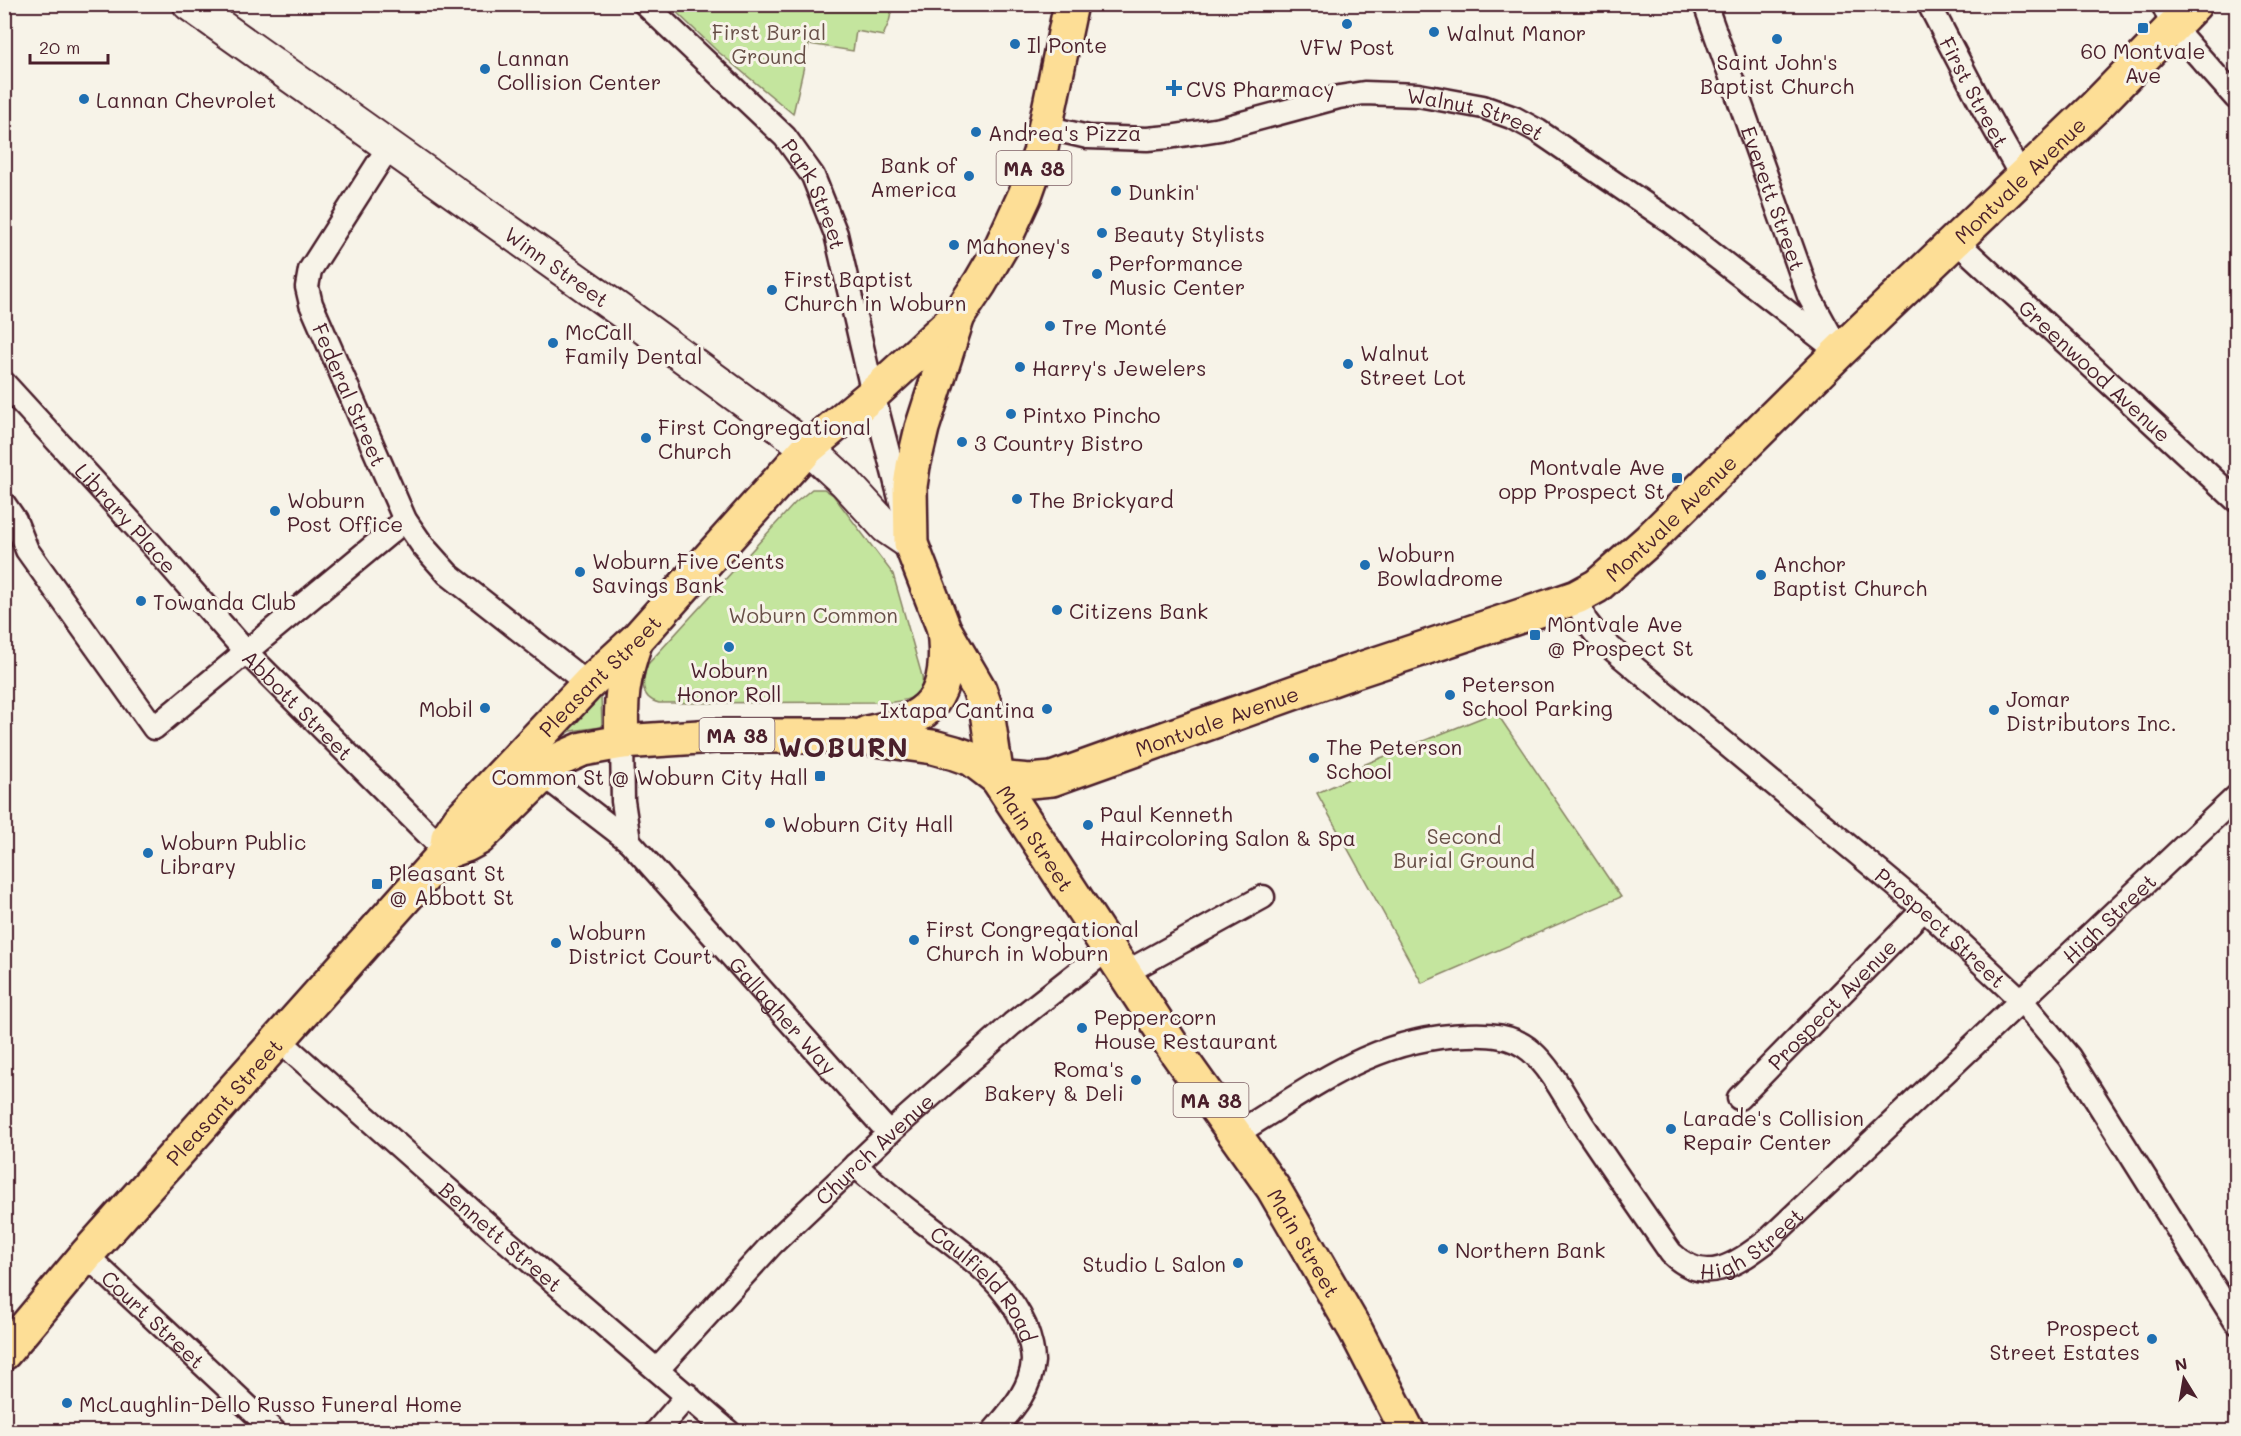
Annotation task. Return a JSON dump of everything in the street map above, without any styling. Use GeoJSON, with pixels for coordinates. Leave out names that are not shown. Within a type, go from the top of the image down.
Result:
{"type":"FeatureCollection","features":[{"type":"Feature","properties":{"kind":"main road","name":"Winn Street"},"geometry":{"type":"LineString","coordinates":[[189,4],[388,148],[632,319],[808,448],[845,482],[886,527],[911,544]]}},
{"type":"Feature","properties":{"kind":"main road","name":"Main Street"},"geometry":{"type":"LineString","coordinates":[[808,448],[873,394],[958,316],[980,284],[1013,223],[1040,153],[1071,4]]}},
{"type":"Feature","properties":{"kind":"main road","name":"Montvale Avenue"},"geometry":{"type":"LineString","coordinates":[[997,778],[1030,781],[1052,779],[1346,674],[1577,597],[1606,580],[2022,177],[2177,12]]}},
{"type":"Feature","properties":{"kind":"main road","name":"Main Street"},"geometry":{"type":"LineString","coordinates":[[958,316],[922,428],[913,466],[910,486],[911,544],[944,628],[979,689],[987,712],[997,778],[1175,1050],[1273,1188],[1318,1263],[1408,1431]]}},
{"type":"Feature","properties":{"kind":"main road","name":"Pleasant Street"},"geometry":{"type":"LineString","coordinates":[[446,852],[448,837],[453,828],[588,684],[637,639],[808,448]]}},
{"type":"Feature","properties":{"kind":"main road"},"geometry":{"type":"LineString","coordinates":[[853,736],[904,724],[933,704],[943,680],[946,642],[944,628]]}},
{"type":"Feature","properties":{"kind":"main road","name":"MA 38"},"geometry":{"type":"LineString","coordinates":[[637,639],[623,679],[622,742],[715,736],[853,736],[933,747],[955,753],[972,759],[997,778]]}},
{"type":"Feature","properties":{"kind":"main road","name":"Pleasant Street"},"geometry":{"type":"LineString","coordinates":[[4,1353],[86,1255],[446,852],[479,838],[558,760],[571,753],[622,742]]}},
{"type":"Feature","properties":{"kind":"street","name":"Park Street"},"geometry":{"type":"LineString","coordinates":[[645,4],[785,136],[813,176],[836,234],[911,544]]}},
{"type":"Feature","properties":{"kind":"street","name":"Everett Street"},"geometry":{"type":"LineString","coordinates":[[1705,4],[1808,292],[1839,352]]}},
{"type":"Feature","properties":{"kind":"street","name":"First Street"},"geometry":{"type":"LineString","coordinates":[[1929,4],[2022,177]]}},
{"type":"Feature","properties":{"kind":"street"},"geometry":{"type":"LineString","coordinates":[[2177,12],[2236,98]]}},
{"type":"Feature","properties":{"kind":"street","name":"Walnut Street"},"geometry":{"type":"LineString","coordinates":[[1045,127],[1088,137],[1147,139],[1220,129],[1316,103],[1364,93],[1418,95],[1473,105],[1514,118],[1538,131],[1670,221],[1839,352]]}},
{"type":"Feature","properties":{"kind":"street","name":"Federal Street"},"geometry":{"type":"LineString","coordinates":[[388,148],[316,257],[308,275],[307,287],[311,304],[405,520],[423,546],[448,574],[588,684]]}},
{"type":"Feature","properties":{"kind":"street","name":"Greenwood Avenue"},"geometry":{"type":"LineString","coordinates":[[1956,241],[2236,500]]}},
{"type":"Feature","properties":{"kind":"street","name":"Library Place"},"geometry":{"type":"LineString","coordinates":[[4,384],[144,536],[246,652]]}},
{"type":"Feature","properties":{"kind":"street"},"geometry":{"type":"LineString","coordinates":[[4,504],[15,520],[27,550],[38,567],[154,728],[246,652]]}},
{"type":"Feature","properties":{"kind":"street","name":"Abbott Street"},"geometry":{"type":"LineString","coordinates":[[405,520],[246,652],[446,852]]}},
{"type":"Feature","properties":{"kind":"street","name":"Prospect Street"},"geometry":{"type":"LineString","coordinates":[[1577,597],[1585,620],[1599,638],[1924,909],[2022,1001],[2069,1057],[2236,1322]]}},
{"type":"Feature","properties":{"kind":"street"},"geometry":{"type":"LineString","coordinates":[[622,742],[623,801],[629,841]]}},
{"type":"Feature","properties":{"kind":"street","name":"Gallagher Way"},"geometry":{"type":"LineString","coordinates":[[542,774],[629,841],[889,1132]]}},
{"type":"Feature","properties":{"kind":"street","name":"High Street"},"geometry":{"type":"LineString","coordinates":[[1236,1134],[1323,1080],[1382,1050],[1414,1040],[1455,1035],[1509,1039],[1526,1047],[1542,1063],[1671,1253],[1687,1266],[1701,1270],[1716,1269],[1738,1263],[1767,1240],[2236,797]]}},
{"type":"Feature","properties":{"kind":"street","name":"Church Avenue"},"geometry":{"type":"LineString","coordinates":[[657,1369],[772,1244],[889,1132],[1012,1024],[1117,960],[1263,897]]}},
{"type":"Feature","properties":{"kind":"street","name":"Prospect Avenue"},"geometry":{"type":"LineString","coordinates":[[1739,1098],[1924,909]]}},
{"type":"Feature","properties":{"kind":"street","name":"Bennett Street"},"geometry":{"type":"LineString","coordinates":[[278,1039],[496,1232],[729,1431]]}},
{"type":"Feature","properties":{"kind":"street","name":"Caulfield Road"},"geometry":{"type":"LineString","coordinates":[[855,1165],[884,1192],[986,1270],[1003,1289],[1019,1314],[1031,1343],[1032,1368],[1028,1383],[1020,1397],[993,1431]]}},
{"type":"Feature","properties":{"kind":"street","name":"Court Street"},"geometry":{"type":"LineString","coordinates":[[86,1255],[275,1431]]}},
{"type":"Feature","properties":{"kind":"street"},"geometry":{"type":"LineString","coordinates":[[656,1431],[688,1395]]}},
{"type":"Feature","properties":{"kind":"green space","name":"First Burial Ground"},"geometry":{"type":"Polygon","coordinates":[[[669,5],[893,5],[883,36],[856,31],[853,51],[809,44],[793,114],[716,50],[669,5]]]}},
{"type":"Feature","properties":{"kind":"green space","name":"Woburn Common"},"geometry":{"type":"Polygon","coordinates":[[[812,489],[824,489],[833,495],[893,574],[922,676],[921,688],[915,696],[893,702],[659,703],[653,701],[645,693],[644,688],[644,676],[648,664],[795,503],[812,489]]]}},
{"type":"Feature","properties":{"kind":"green space"},"geometry":{"type":"Polygon","coordinates":[[[601,694],[602,727],[571,731],[540,752],[601,694]]]}},
{"type":"Feature","properties":{"kind":"green space","name":"Second Burial Ground"},"geometry":{"type":"Polygon","coordinates":[[[1496,712],[1621,897],[1422,983],[1317,793],[1355,776],[1353,769],[1496,712]]]}},
{"type":"Feature","properties":{"kind":"place","name":"VFW Post"},"geometry":{"type":"Point","coordinates":[1347,24]}},
{"type":"Feature","properties":{"kind":"place","name":"60 Montvale Ave"},"geometry":{"type":"Point","coordinates":[2143,28]}},
{"type":"Feature","properties":{"kind":"place","name":"Walnut Manor"},"geometry":{"type":"Point","coordinates":[1434,32]}},
{"type":"Feature","properties":{"kind":"place","name":"Saint John's Baptist Church"},"geometry":{"type":"Point","coordinates":[1777,39]}},
{"type":"Feature","properties":{"kind":"place","name":"Il Ponte"},"geometry":{"type":"Point","coordinates":[1015,44]}},
{"type":"Feature","properties":{"kind":"place","name":"Lannan Collision Center"},"geometry":{"type":"Point","coordinates":[485,69]}},
{"type":"Feature","properties":{"kind":"place","name":"CVS Pharmacy"},"geometry":{"type":"Point","coordinates":[1174,88]}},
{"type":"Feature","properties":{"kind":"place","name":"Lannan Chevrolet"},"geometry":{"type":"Point","coordinates":[84,99]}},
{"type":"Feature","properties":{"kind":"place","name":"Andrea's Pizza"},"geometry":{"type":"Point","coordinates":[976,132]}},
{"type":"Feature","properties":{"kind":"place","name":"Bank of America"},"geometry":{"type":"Point","coordinates":[969,176]}},
{"type":"Feature","properties":{"kind":"place","name":"Dunkin'"},"geometry":{"type":"Point","coordinates":[1116,191]}},
{"type":"Feature","properties":{"kind":"place","name":"Beauty Stylists"},"geometry":{"type":"Point","coordinates":[1102,233]}},
{"type":"Feature","properties":{"kind":"place","name":"Mahoney's"},"geometry":{"type":"Point","coordinates":[954,245]}},
{"type":"Feature","properties":{"kind":"place","name":"Performance Music Center"},"geometry":{"type":"Point","coordinates":[1097,274]}},
{"type":"Feature","properties":{"kind":"place","name":"First Baptist Church in Woburn"},"geometry":{"type":"Point","coordinates":[772,290]}},
{"type":"Feature","properties":{"kind":"place","name":"Tre Monté"},"geometry":{"type":"Point","coordinates":[1050,326]}},
{"type":"Feature","properties":{"kind":"place","name":"McCall Family Dental"},"geometry":{"type":"Point","coordinates":[553,343]}},
{"type":"Feature","properties":{"kind":"place","name":"Walnut Street Lot"},"geometry":{"type":"Point","coordinates":[1348,364]}},
{"type":"Feature","properties":{"kind":"place","name":"Harry's Jewelers"},"geometry":{"type":"Point","coordinates":[1020,367]}},
{"type":"Feature","properties":{"kind":"place","name":"Pintxo Pincho"},"geometry":{"type":"Point","coordinates":[1011,414]}},
{"type":"Feature","properties":{"kind":"place","name":"First Congregational Church"},"geometry":{"type":"Point","coordinates":[646,438]}},
{"type":"Feature","properties":{"kind":"place","name":"3 Country Bistro"},"geometry":{"type":"Point","coordinates":[962,442]}},
{"type":"Feature","properties":{"kind":"place","name":"Montvale Ave opp Prospect St"},"geometry":{"type":"Point","coordinates":[1677,478]}},
{"type":"Feature","properties":{"kind":"place","name":"The Brickyard"},"geometry":{"type":"Point","coordinates":[1017,499]}},
{"type":"Feature","properties":{"kind":"place","name":"Woburn Post Office"},"geometry":{"type":"Point","coordinates":[275,511]}},
{"type":"Feature","properties":{"kind":"place","name":"Woburn Bowladrome"},"geometry":{"type":"Point","coordinates":[1365,565]}},
{"type":"Feature","properties":{"kind":"place","name":"Woburn Five Cents Savings Bank"},"geometry":{"type":"Point","coordinates":[580,572]}},
{"type":"Feature","properties":{"kind":"place","name":"Anchor Baptist Church"},"geometry":{"type":"Point","coordinates":[1761,575]}},
{"type":"Feature","properties":{"kind":"place","name":"Towanda Club"},"geometry":{"type":"Point","coordinates":[141,601]}},
{"type":"Feature","properties":{"kind":"place","name":"Citizens Bank"},"geometry":{"type":"Point","coordinates":[1057,610]}},
{"type":"Feature","properties":{"kind":"place","name":"Montvale Ave @ Prospect St"},"geometry":{"type":"Point","coordinates":[1535,635]}},
{"type":"Feature","properties":{"kind":"place","name":"Woburn Honor Roll"},"geometry":{"type":"Point","coordinates":[729,647]}},
{"type":"Feature","properties":{"kind":"place","name":"Peterson School Parking"},"geometry":{"type":"Point","coordinates":[1450,695]}},
{"type":"Feature","properties":{"kind":"place","name":"Mobil"},"geometry":{"type":"Point","coordinates":[485,708]}},
{"type":"Feature","properties":{"kind":"place","name":"Ixtapa Cantina"},"geometry":{"type":"Point","coordinates":[1047,709]}},
{"type":"Feature","properties":{"kind":"place","name":"Jomar Distributors Inc."},"geometry":{"type":"Point","coordinates":[1994,710]}},
{"type":"Feature","properties":{"kind":"place","name":"The Peterson School"},"geometry":{"type":"Point","coordinates":[1314,758]}},
{"type":"Feature","properties":{"kind":"place","name":"Common St @ Woburn City Hall"},"geometry":{"type":"Point","coordinates":[820,776]}},
{"type":"Feature","properties":{"kind":"place","name":"Woburn City Hall"},"geometry":{"type":"Point","coordinates":[770,823]}},
{"type":"Feature","properties":{"kind":"place","name":"Paul Kenneth Haircoloring Salon & Spa"},"geometry":{"type":"Point","coordinates":[1088,825]}},
{"type":"Feature","properties":{"kind":"place","name":"Woburn Public Library"},"geometry":{"type":"Point","coordinates":[148,853]}},
{"type":"Feature","properties":{"kind":"place","name":"Pleasant St @ Abbott St"},"geometry":{"type":"Point","coordinates":[377,884]}},
{"type":"Feature","properties":{"kind":"place","name":"First Congregational Church in Woburn"},"geometry":{"type":"Point","coordinates":[914,940]}},
{"type":"Feature","properties":{"kind":"place","name":"Woburn District Court"},"geometry":{"type":"Point","coordinates":[556,943]}},
{"type":"Feature","properties":{"kind":"place","name":"Peppercorn House Restaurant"},"geometry":{"type":"Point","coordinates":[1082,1028]}},
{"type":"Feature","properties":{"kind":"place","name":"Roma's Bakery & Deli"},"geometry":{"type":"Point","coordinates":[1136,1080]}},
{"type":"Feature","properties":{"kind":"place","name":"Larade's Collision Repair Center"},"geometry":{"type":"Point","coordinates":[1671,1129]}},
{"type":"Feature","properties":{"kind":"place","name":"Northern Bank"},"geometry":{"type":"Point","coordinates":[1443,1249]}},
{"type":"Feature","properties":{"kind":"place","name":"Studio L Salon"},"geometry":{"type":"Point","coordinates":[1238,1263]}},
{"type":"Feature","properties":{"kind":"place","name":"Prospect Street Estates"},"geometry":{"type":"Point","coordinates":[2152,1339]}},
{"type":"Feature","properties":{"kind":"place","name":"McLaughlin-Dello Russo Funeral Home"},"geometry":{"type":"Point","coordinates":[67,1403]}},
{"type":"Feature","properties":{"kind":"district","name":"WOBURN"},"geometry":{"type":"Point","coordinates":[844,746]}}]}
